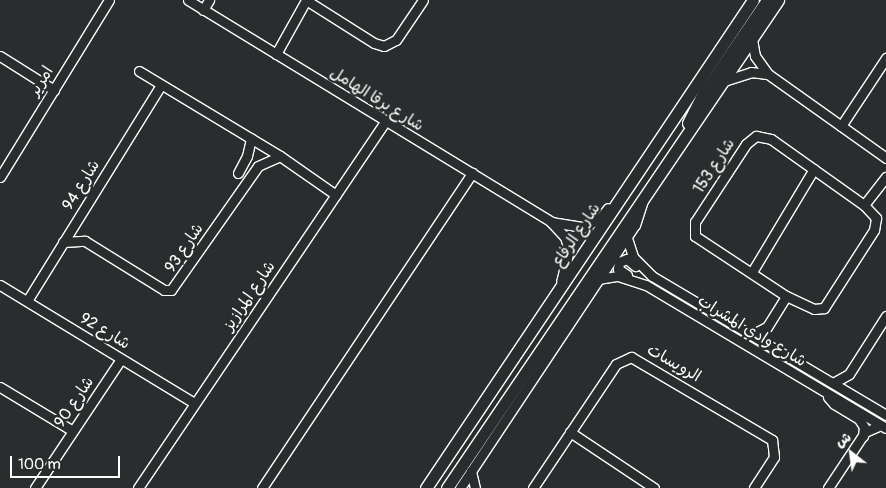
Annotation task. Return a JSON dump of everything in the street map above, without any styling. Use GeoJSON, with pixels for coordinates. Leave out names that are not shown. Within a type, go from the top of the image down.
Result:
{"type":"FeatureCollection","features":[{"type":"Feature","properties":{"kind":"main road","name":"شارع الرفاع"},"geometry":{"type":"LineString","coordinates":[[426,488],[753,0]]}},
{"type":"Feature","properties":{"kind":"main road"},"geometry":{"type":"LineString","coordinates":[[680,143],[698,102],[767,0]]}},
{"type":"Feature","properties":{"kind":"main road","name":"شارع الرفاع"},"geometry":{"type":"LineString","coordinates":[[447,488],[644,194],[724,81],[778,0]]}},
{"type":"Feature","properties":{"kind":"street","name":"امرير"},"geometry":{"type":"LineString","coordinates":[[0,177],[109,0]]}},
{"type":"Feature","properties":{"kind":"street","name":"شارع برقا الهامل"},"geometry":{"type":"LineString","coordinates":[[188,0],[551,222],[565,237],[569,250],[555,296]]}},
{"type":"Feature","properties":{"kind":"street"},"geometry":{"type":"LineString","coordinates":[[203,10],[209,0]]}},
{"type":"Feature","properties":{"kind":"street"},"geometry":{"type":"LineString","coordinates":[[276,54],[306,0],[374,43],[384,46],[396,40],[423,0]]}},
{"type":"Feature","properties":{"kind":"street"},"geometry":{"type":"LineString","coordinates":[[752,38],[755,56],[768,74],[886,158]]}},
{"type":"Feature","properties":{"kind":"street"},"geometry":{"type":"LineString","coordinates":[[0,56],[54,90]]}},
{"type":"Feature","properties":{"kind":"street"},"geometry":{"type":"LineString","coordinates":[[841,126],[886,58]]}},
{"type":"Feature","properties":{"kind":"street"},"geometry":{"type":"LineString","coordinates":[[139,71],[280,156],[336,195]]}},
{"type":"Feature","properties":{"kind":"street"},"geometry":{"type":"LineString","coordinates":[[724,81],[751,72],[768,74]]}},
{"type":"Feature","properties":{"kind":"street","name":"شارع 94"},"geometry":{"type":"LineString","coordinates":[[27,301],[161,85]]}},
{"type":"Feature","properties":{"kind":"street","name":"شارع المرازيز"},"geometry":{"type":"LineString","coordinates":[[138,488],[386,121]]}},
{"type":"Feature","properties":{"kind":"street","name":"شارع 153"},"geometry":{"type":"LineString","coordinates":[[768,137],[864,205],[875,215],[875,228],[830,304],[814,309],[786,296],[752,272],[697,239],[695,222],[752,138],[768,137]]}},
{"type":"Feature","properties":{"kind":"street"},"geometry":{"type":"LineString","coordinates":[[238,173],[247,156],[251,138]]}},
{"type":"Feature","properties":{"kind":"street","name":"شارع 93"},"geometry":{"type":"LineString","coordinates":[[63,242],[85,241],[164,290],[171,290],[258,166],[280,156]]}},
{"type":"Feature","properties":{"kind":"street"},"geometry":{"type":"LineString","coordinates":[[752,272],[814,169]]}},
{"type":"Feature","properties":{"kind":"street"},"geometry":{"type":"LineString","coordinates":[[262,488],[472,173]]}},
{"type":"Feature","properties":{"kind":"street"},"geometry":{"type":"LineString","coordinates":[[864,205],[886,177]]}},
{"type":"Feature","properties":{"kind":"street","name":"شارع برقا الهامل"},"geometry":{"type":"LineString","coordinates":[[551,222],[576,228],[592,223],[633,180]]}},
{"type":"Feature","properties":{"kind":"street","name":"شارع الرفاع"},"geometry":{"type":"LineString","coordinates":[[460,488],[627,238],[642,212],[644,194]]}},
{"type":"Feature","properties":{"kind":"street","name":"شارع وادي المشراب"},"geometry":{"type":"LineString","coordinates":[[627,238],[633,257],[652,276],[886,415]]}},
{"type":"Feature","properties":{"kind":"street"},"geometry":{"type":"LineString","coordinates":[[646,285],[622,273],[618,267],[620,262],[629,260],[640,271],[652,276]]}},
{"type":"Feature","properties":{"kind":"street","name":"شارع وادي المشراب"},"geometry":{"type":"LineString","coordinates":[[598,279],[618,276],[646,285],[883,426]]}},
{"type":"Feature","properties":{"kind":"street","name":"شارع 92"},"geometry":{"type":"LineString","coordinates":[[0,285],[194,403]]}},
{"type":"Feature","properties":{"kind":"street"},"geometry":{"type":"LineString","coordinates":[[751,335],[767,327],[786,296]]}},
{"type":"Feature","properties":{"kind":"street"},"geometry":{"type":"LineString","coordinates":[[833,384],[849,374],[886,316]]}},
{"type":"Feature","properties":{"kind":"street"},"geometry":{"type":"LineString","coordinates":[[767,327],[772,347]]}},
{"type":"Feature","properties":{"kind":"street","name":"الرويسات"},"geometry":{"type":"LineString","coordinates":[[533,488],[616,364],[623,359],[635,357],[772,440],[774,457],[756,487]]}},
{"type":"Feature","properties":{"kind":"street","name":"شارع 90"},"geometry":{"type":"LineString","coordinates":[[35,488],[121,358]]}},
{"type":"Feature","properties":{"kind":"street"},"geometry":{"type":"LineString","coordinates":[[849,374],[854,396]]}},
{"type":"Feature","properties":{"kind":"street"},"geometry":{"type":"LineString","coordinates":[[0,387],[73,431]]}},
{"type":"Feature","properties":{"kind":"street"},"geometry":{"type":"LineString","coordinates":[[826,392],[834,404],[862,421],[863,436]]}},
{"type":"Feature","properties":{"kind":"street"},"geometry":{"type":"LineString","coordinates":[[828,488],[863,436],[883,426]]}},
{"type":"Feature","properties":{"kind":"street"},"geometry":{"type":"LineString","coordinates":[[570,432],[654,488]]}},
{"type":"Feature","properties":{"kind":"street"},"geometry":{"type":"LineString","coordinates":[[471,471],[475,488]]}}]}
